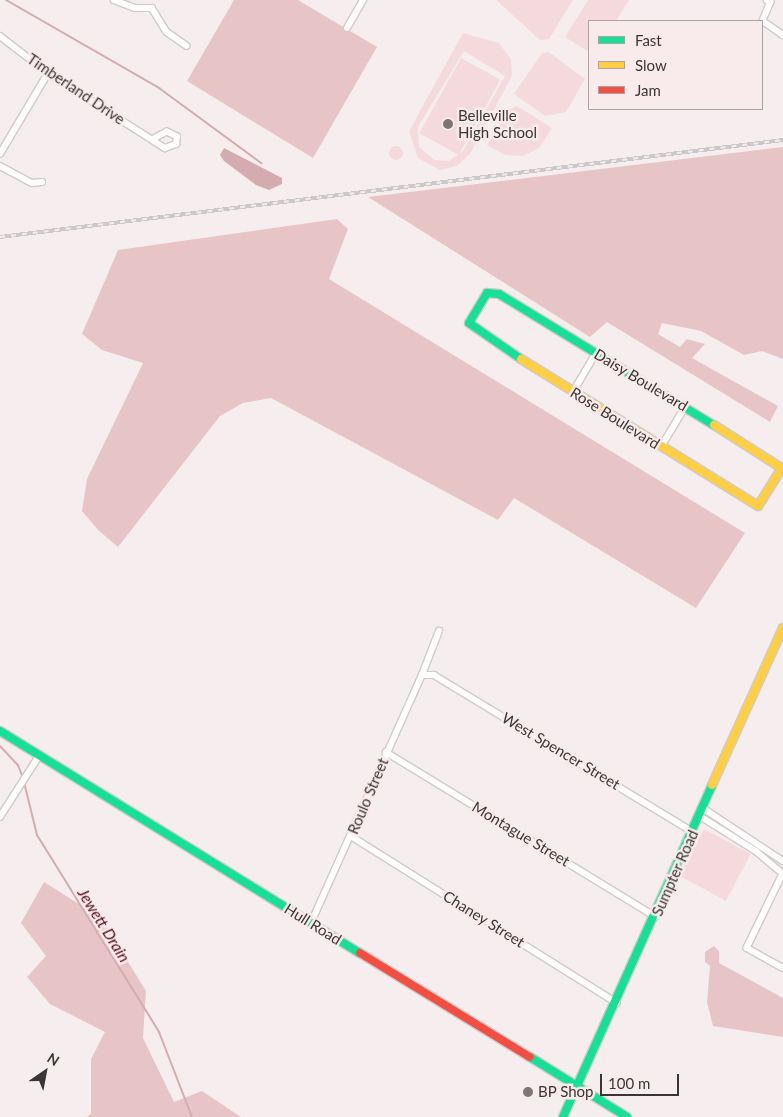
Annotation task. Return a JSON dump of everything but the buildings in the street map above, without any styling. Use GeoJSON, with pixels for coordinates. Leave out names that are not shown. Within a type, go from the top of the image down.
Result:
{"type":"FeatureCollection","features":[{"type":"Feature","properties":{"kind":"street"},"geometry":{"type":"LineString","coordinates":[[114,0],[135,8],[152,8]]}},
{"type":"Feature","properties":{"kind":"street"},"geometry":{"type":"LineString","coordinates":[[152,0],[152,8],[167,32],[187,46]]}},
{"type":"Feature","properties":{"kind":"street"},"geometry":{"type":"LineString","coordinates":[[347,28],[363,0]]}},
{"type":"Feature","properties":{"kind":"street"},"geometry":{"type":"LineString","coordinates":[[762,20],[771,2],[767,0]]}},
{"type":"Feature","properties":{"kind":"street"},"geometry":{"type":"LineString","coordinates":[[763,22],[783,35]]}},
{"type":"Feature","properties":{"kind":"street","name":"Timberland Drive"},"geometry":{"type":"LineString","coordinates":[[0,36],[48,74],[154,139]]}},
{"type":"Feature","properties":{"kind":"street"},"geometry":{"type":"LineString","coordinates":[[0,154],[48,74]]}},
{"type":"Feature","properties":{"kind":"street"},"geometry":{"type":"LineString","coordinates":[[0,166],[32,183],[42,182]]}},
{"type":"Feature","properties":{"kind":"street","name":"Daisy Boulevard"},"geometry":{"type":"LineString","coordinates":[[473,329],[469,323],[482,299],[487,293],[497,293],[782,468]]}},
{"type":"Feature","properties":{"kind":"street","name":"Rose Boulevard"},"geometry":{"type":"LineString","coordinates":[[473,329],[758,506],[782,468]]}},
{"type":"Feature","properties":{"kind":"street"},"geometry":{"type":"LineString","coordinates":[[574,392],[596,353]]}},
{"type":"Feature","properties":{"kind":"street"},"geometry":{"type":"LineString","coordinates":[[661,447],[685,407]]}},
{"type":"Feature","properties":{"kind":"street","name":"Sumpter Road"},"geometry":{"type":"LineString","coordinates":[[563,1117],[579,1088],[618,1003],[783,628]]}},
{"type":"Feature","properties":{"kind":"street","name":"Roulo Street"},"geometry":{"type":"LineString","coordinates":[[311,923],[351,836],[386,752],[425,674],[439,630]]}},
{"type":"Feature","properties":{"kind":"street","name":"West Spencer Street"},"geometry":{"type":"LineString","coordinates":[[425,674],[693,832]]}},
{"type":"Feature","properties":{"kind":"street","name":"Hull Road"},"geometry":{"type":"LineString","coordinates":[[0,731],[627,1117]]}},
{"type":"Feature","properties":{"kind":"street","name":"Montague Street"},"geometry":{"type":"LineString","coordinates":[[386,752],[656,917]]}},
{"type":"Feature","properties":{"kind":"street"},"geometry":{"type":"LineString","coordinates":[[0,817],[39,756]]}},
{"type":"Feature","properties":{"kind":"street"},"geometry":{"type":"LineString","coordinates":[[704,808],[783,861]]}},
{"type":"Feature","properties":{"kind":"street"},"geometry":{"type":"LineString","coordinates":[[700,816],[753,849],[783,874],[747,948],[783,968]]}},
{"type":"Feature","properties":{"kind":"street","name":"Chaney Street"},"geometry":{"type":"LineString","coordinates":[[351,836],[618,1003]]}},
{"type":"Feature","properties":{"kind":"shaded area"},"geometry":{"type":"Polygon","coordinates":[[[234,0],[298,0],[377,47],[313,158],[187,81],[234,0]]]}},
{"type":"Feature","properties":{"kind":"shaded area"},"geometry":{"type":"Polygon","coordinates":[[[496,0],[573,0],[549,39],[540,40],[496,0]]]}},
{"type":"Feature","properties":{"kind":"shaded area"},"geometry":{"type":"Polygon","coordinates":[[[588,0],[629,0],[617,20],[588,20],[588,51],[565,37],[588,0]]]}},
{"type":"Feature","properties":{"kind":"shaded area"},"geometry":{"type":"Polygon","coordinates":[[[463,33],[499,43],[511,59],[512,76],[470,154],[457,166],[440,170],[418,158],[409,131],[463,33]],[[464,51],[418,127],[419,147],[434,160],[449,161],[463,151],[505,76],[464,51]]]}},
{"type":"Feature","properties":{"kind":"shaded area"},"geometry":{"type":"Polygon","coordinates":[[[549,52],[585,79],[566,112],[545,116],[514,94],[542,53],[549,52]]]}},
{"type":"Feature","properties":{"kind":"shaded area"},"geometry":{"type":"Polygon","coordinates":[[[461,58],[500,80],[459,155],[419,133],[461,58]]]}},
{"type":"Feature","properties":{"kind":"shaded area"},"geometry":{"type":"Polygon","coordinates":[[[517,106],[552,128],[539,148],[523,156],[505,155],[487,145],[510,109],[517,106]]]}},
{"type":"Feature","properties":{"kind":"shaded area"},"geometry":{"type":"Polygon","coordinates":[[[393,146],[399,146],[403,153],[399,160],[393,160],[389,156],[389,150],[393,146]]]}},
{"type":"Feature","properties":{"kind":"shaded area"},"geometry":{"type":"Polygon","coordinates":[[[783,147],[783,359],[762,351],[744,355],[701,331],[662,323],[658,334],[680,347],[687,339],[705,344],[692,358],[778,406],[770,422],[607,322],[590,337],[368,197],[783,147]]]}},
{"type":"Feature","properties":{"kind":"shaded area"},"geometry":{"type":"Polygon","coordinates":[[[224,148],[282,178],[282,184],[269,190],[256,185],[224,161],[220,155],[224,148]]]}},
{"type":"Feature","properties":{"kind":"shaded area"},"geometry":{"type":"Polygon","coordinates":[[[337,219],[348,229],[329,279],[745,533],[696,608],[514,498],[498,520],[271,398],[243,403],[220,416],[118,547],[98,530],[82,511],[87,479],[143,363],[102,350],[82,334],[118,250],[337,219]]]}},
{"type":"Feature","properties":{"kind":"shaded area"},"geometry":{"type":"Polygon","coordinates":[[[704,829],[751,854],[726,901],[679,876],[704,829]]]}},
{"type":"Feature","properties":{"kind":"shaded area"},"geometry":{"type":"Polygon","coordinates":[[[44,882],[101,918],[146,991],[143,1038],[174,1102],[202,1091],[241,1117],[86,1117],[91,1114],[91,1059],[105,1032],[50,1004],[27,977],[46,956],[21,923],[44,882]]]}},
{"type":"Feature","properties":{"kind":"shaded area"},"geometry":{"type":"Polygon","coordinates":[[[714,946],[719,951],[719,963],[783,998],[783,1037],[713,1026],[707,1002],[710,966],[705,962],[705,952],[714,946]]]}},
{"type":"Feature","properties":{"kind":"waterway"},"geometry":{"type":"LineString","coordinates":[[6,0],[159,88],[261,163]]}},
{"type":"Feature","properties":{"kind":"waterway","name":"Jewett Drain"},"geometry":{"type":"LineString","coordinates":[[0,746],[18,765],[23,778]]}},
{"type":"Feature","properties":{"kind":"waterway","name":"Jewett Drain"},"geometry":{"type":"LineString","coordinates":[[24,782],[37,835],[159,1032],[192,1117]]}},
{"type":"Feature","properties":{"kind":"railway"},"geometry":{"type":"LineString","coordinates":[[0,237],[783,140]]}},
{"type":"Feature","properties":{"kind":"traffic: fast"},"geometry":{"type":"LineString","coordinates":[[521,359],[469,323],[487,293],[499,294],[714,425]]}},
{"type":"Feature","properties":{"kind":"traffic: fast"},"geometry":{"type":"LineString","coordinates":[[0,731],[360,953]]}},
{"type":"Feature","properties":{"kind":"traffic: fast"},"geometry":{"type":"LineString","coordinates":[[563,1117],[712,785]]}},
{"type":"Feature","properties":{"kind":"traffic: fast"},"geometry":{"type":"LineString","coordinates":[[530,1057],[627,1117]]}},
{"type":"Feature","properties":{"kind":"traffic: slow"},"geometry":{"type":"LineString","coordinates":[[521,359],[758,506],[782,468]]}},
{"type":"Feature","properties":{"kind":"traffic: slow"},"geometry":{"type":"LineString","coordinates":[[714,425],[783,469]]}},
{"type":"Feature","properties":{"kind":"traffic: slow"},"geometry":{"type":"LineString","coordinates":[[712,785],[783,628]]}},
{"type":"Feature","properties":{"kind":"traffic: jam"},"geometry":{"type":"LineString","coordinates":[[360,953],[530,1057]]}},
{"type":"Feature","properties":{"kind":"place","name":"Belleville High School"},"geometry":{"type":"Point","coordinates":[448,124]}},
{"type":"Feature","properties":{"kind":"place","name":"BP Shop"},"geometry":{"type":"Point","coordinates":[528,1092]}}]}
